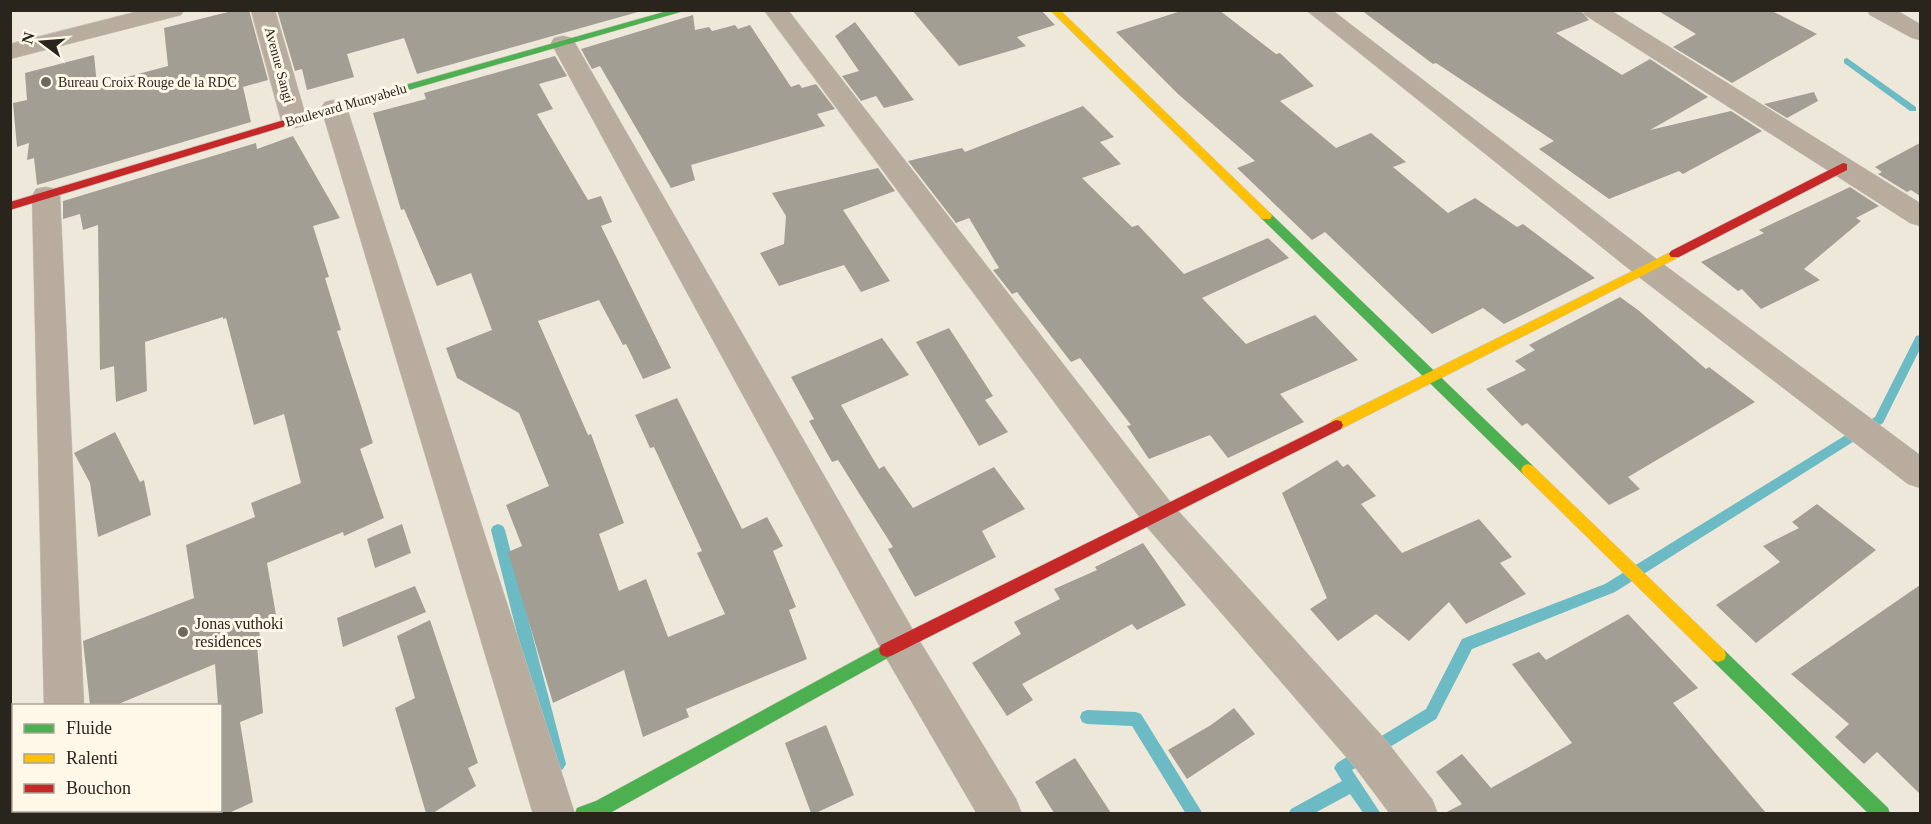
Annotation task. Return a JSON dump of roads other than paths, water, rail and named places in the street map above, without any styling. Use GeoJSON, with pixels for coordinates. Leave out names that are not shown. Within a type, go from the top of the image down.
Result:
{"type":"FeatureCollection","features":[{"type":"Feature","properties":{"kind":"street"},"geometry":{"type":"LineString","coordinates":[[10,52],[173,10]]}},
{"type":"Feature","properties":{"kind":"street","name":"Avenue Sangi"},"geometry":{"type":"LineString","coordinates":[[264,10],[294,120]]}},
{"type":"Feature","properties":{"kind":"street","name":"Boulevard Munyabelu"},"geometry":{"type":"LineString","coordinates":[[10,206],[334,108],[683,10]]}},
{"type":"Feature","properties":{"kind":"street"},"geometry":{"type":"LineString","coordinates":[[775,10],[1159,515],[1369,752],[1417,813]]}},
{"type":"Feature","properties":{"kind":"street"},"geometry":{"type":"LineString","coordinates":[[1054,10],[1882,813]]}},
{"type":"Feature","properties":{"kind":"street"},"geometry":{"type":"LineString","coordinates":[[1317,10],[1648,269],[1920,474]]}},
{"type":"Feature","properties":{"kind":"street"},"geometry":{"type":"LineString","coordinates":[[1593,10],[1920,216]]}},
{"type":"Feature","properties":{"kind":"street"},"geometry":{"type":"LineString","coordinates":[[1878,10],[1920,33]]}},
{"type":"Feature","properties":{"kind":"street"},"geometry":{"type":"LineString","coordinates":[[563,43],[899,643],[1001,813]]}},
{"type":"Feature","properties":{"kind":"street"},"geometry":{"type":"LineString","coordinates":[[334,108],[554,813]]}},
{"type":"Feature","properties":{"kind":"street"},"geometry":{"type":"LineString","coordinates":[[594,812],[899,643],[1648,269],[1843,167]]}},
{"type":"Feature","properties":{"kind":"street"},"geometry":{"type":"LineString","coordinates":[[46,196],[64,704]]}},
{"type":"Feature","properties":{"kind":"waterway"},"geometry":{"type":"LineString","coordinates":[[1847,61],[1913,109]]}},
{"type":"Feature","properties":{"kind":"waterway"},"geometry":{"type":"LineString","coordinates":[[1353,784],[1342,768],[1431,714],[1467,644],[1610,588],[1879,420],[1920,339]]}},
{"type":"Feature","properties":{"kind":"waterway"},"geometry":{"type":"LineString","coordinates":[[498,530],[558,764]]}},
{"type":"Feature","properties":{"kind":"waterway"},"geometry":{"type":"LineString","coordinates":[[1087,717],[1136,719],[1195,814]]}},
{"type":"Feature","properties":{"kind":"waterway"},"geometry":{"type":"LineString","coordinates":[[1296,814],[1353,784]]}},
{"type":"Feature","properties":{"kind":"waterway"},"geometry":{"type":"LineString","coordinates":[[1353,784],[1373,814]]}},
{"type":"Feature","properties":{"kind":"place","name":"Bureau Croix Rouge de la RDC"},"geometry":{"type":"Point","coordinates":[46,82]}},
{"type":"Feature","properties":{"kind":"place","name":"Jonas vuthoki residences"},"geometry":{"type":"Point","coordinates":[183,632]}}]}
